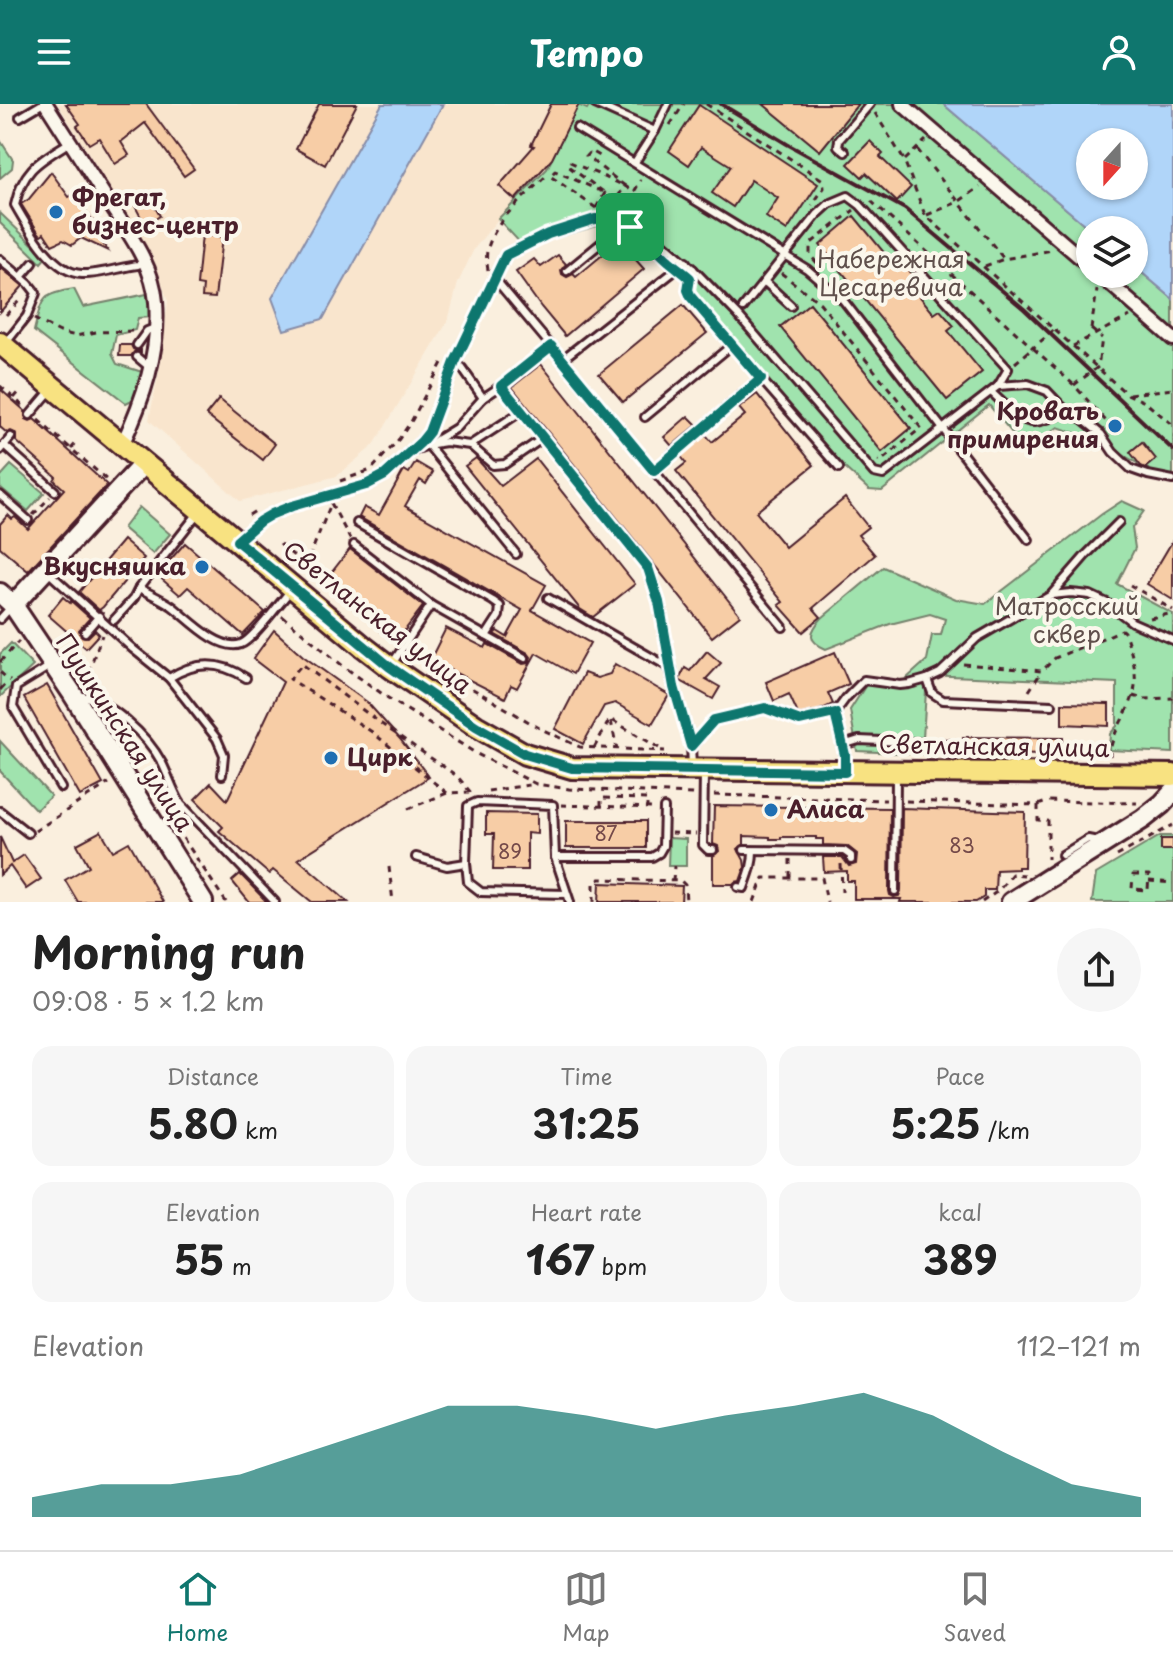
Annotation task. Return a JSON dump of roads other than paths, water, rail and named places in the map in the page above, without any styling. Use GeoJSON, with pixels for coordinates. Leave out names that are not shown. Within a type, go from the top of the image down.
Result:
{"type":"FeatureCollection","features":[{"type":"Feature","properties":{"kind":"main road","name":"Светланская улица"},"geometry":{"type":"LineString","coordinates":[[2,344],[390,667],[476,726],[525,754],[572,768],[1173,775]]}},
{"type":"Feature","properties":{"kind":"street"},"geometry":{"type":"LineString","coordinates":[[44,104],[146,261],[156,299],[151,368],[122,445]]}},
{"type":"Feature","properties":{"kind":"street"},"geometry":{"type":"LineString","coordinates":[[902,104],[1076,254]]}},
{"type":"Feature","properties":{"kind":"street"},"geometry":{"type":"LineString","coordinates":[[1115,288],[1173,339]]}},
{"type":"Feature","properties":{"kind":"street"},"geometry":{"type":"LineString","coordinates":[[4,606],[46,570],[144,463]]}},
{"type":"Feature","properties":{"kind":"street","name":"Пушкинская улица"},"geometry":{"type":"LineString","coordinates":[[4,606],[53,664],[78,688],[203,902]]}},
{"type":"Feature","properties":{"kind":"street"},"geometry":{"type":"LineString","coordinates":[[1011,902],[1104,845],[1168,798]]}},
{"type":"Feature","properties":{"kind":"lane"},"geometry":{"type":"LineString","coordinates":[[20,117],[44,104]]}},
{"type":"Feature","properties":{"kind":"lane"},"geometry":{"type":"LineString","coordinates":[[595,104],[655,131]]}},
{"type":"Feature","properties":{"kind":"lane"},"geometry":{"type":"LineString","coordinates":[[635,162],[668,104]]}},
{"type":"Feature","properties":{"kind":"lane"},"geometry":{"type":"LineString","coordinates":[[845,152],[838,146],[839,140],[870,104]]}},
{"type":"Feature","properties":{"kind":"lane"},"geometry":{"type":"LineString","coordinates":[[577,128],[807,269],[843,300],[1029,540]]}},
{"type":"Feature","properties":{"kind":"lane"},"geometry":{"type":"LineString","coordinates":[[70,142],[27,172],[19,188],[15,205],[39,246],[69,271],[82,274],[146,261]]}},
{"type":"Feature","properties":{"kind":"lane"},"geometry":{"type":"LineString","coordinates":[[237,541],[272,514],[366,485],[385,475],[429,432],[455,362],[506,255],[548,234],[595,219],[630,219],[686,262],[738,315],[874,473],[883,475],[991,392],[1008,369],[860,205],[848,196],[829,204],[817,215],[743,308]]}},
{"type":"Feature","properties":{"kind":"lane"},"geometry":{"type":"LineString","coordinates":[[567,271],[630,219]]}},
{"type":"Feature","properties":{"kind":"lane"},"geometry":{"type":"LineString","coordinates":[[0,259],[36,293],[27,316],[2,344]]}},
{"type":"Feature","properties":{"kind":"lane"},"geometry":{"type":"LineString","coordinates":[[569,354],[686,262]]}},
{"type":"Feature","properties":{"kind":"lane"},"geometry":{"type":"LineString","coordinates":[[21,277],[33,263]]}},
{"type":"Feature","properties":{"kind":"lane"},"geometry":{"type":"LineString","coordinates":[[693,269],[688,290],[691,297],[839,468]]}},
{"type":"Feature","properties":{"kind":"lane"},"geometry":{"type":"LineString","coordinates":[[495,279],[783,627]]}},
{"type":"Feature","properties":{"kind":"lane"},"geometry":{"type":"LineString","coordinates":[[765,282],[791,306]]}},
{"type":"Feature","properties":{"kind":"lane"},"geometry":{"type":"LineString","coordinates":[[137,345],[152,329]]}},
{"type":"Feature","properties":{"kind":"lane"},"geometry":{"type":"LineString","coordinates":[[645,417],[732,345]]}},
{"type":"Feature","properties":{"kind":"lane"},"geometry":{"type":"LineString","coordinates":[[428,445],[456,428],[483,398],[551,346]]}},
{"type":"Feature","properties":{"kind":"lane"},"geometry":{"type":"LineString","coordinates":[[137,357],[151,368]]}},
{"type":"Feature","properties":{"kind":"lane"},"geometry":{"type":"LineString","coordinates":[[455,362],[483,398]]}},
{"type":"Feature","properties":{"kind":"lane"},"geometry":{"type":"LineString","coordinates":[[671,455],[761,379]]}},
{"type":"Feature","properties":{"kind":"lane"},"geometry":{"type":"LineString","coordinates":[[998,386],[1028,384],[1047,391],[1067,412],[1080,417],[1101,434],[1113,452],[1131,469],[1173,480]]}},
{"type":"Feature","properties":{"kind":"lane"},"geometry":{"type":"LineString","coordinates":[[501,386],[648,568],[659,602],[674,687],[704,795],[703,845],[713,850]]}},
{"type":"Feature","properties":{"kind":"lane"},"geometry":{"type":"LineString","coordinates":[[31,414],[54,388]]}},
{"type":"Feature","properties":{"kind":"lane"},"geometry":{"type":"LineString","coordinates":[[991,392],[1018,416],[1030,421],[1067,412]]}},
{"type":"Feature","properties":{"kind":"lane"},"geometry":{"type":"LineString","coordinates":[[470,445],[522,411]]}},
{"type":"Feature","properties":{"kind":"lane"},"geometry":{"type":"LineString","coordinates":[[0,432],[6,443],[55,491]]}},
{"type":"Feature","properties":{"kind":"lane"},"geometry":{"type":"LineString","coordinates":[[411,451],[446,442],[470,445],[493,465],[505,464],[543,438]]}},
{"type":"Feature","properties":{"kind":"lane"},"geometry":{"type":"LineString","coordinates":[[428,445],[516,554]]}},
{"type":"Feature","properties":{"kind":"lane"},"geometry":{"type":"LineString","coordinates":[[0,495],[28,520]]}},
{"type":"Feature","properties":{"kind":"lane"},"geometry":{"type":"LineString","coordinates":[[110,622],[134,598],[200,510]]}},
{"type":"Feature","properties":{"kind":"lane"},"geometry":{"type":"LineString","coordinates":[[691,746],[714,720],[765,708],[800,721],[835,713],[864,680],[900,685],[940,673],[977,638],[1051,595],[1119,522]]}},
{"type":"Feature","properties":{"kind":"lane"},"geometry":{"type":"LineString","coordinates":[[357,523],[500,606],[499,616],[486,636]]}},
{"type":"Feature","properties":{"kind":"lane"},"geometry":{"type":"LineString","coordinates":[[354,545],[431,605],[525,658]]}},
{"type":"Feature","properties":{"kind":"lane"},"geometry":{"type":"LineString","coordinates":[[46,570],[110,622],[133,649],[169,678],[217,739],[224,755],[222,775]]}},
{"type":"Feature","properties":{"kind":"lane"},"geometry":{"type":"LineString","coordinates":[[139,588],[169,604],[205,633],[231,645],[242,644],[251,637],[293,587]]}},
{"type":"Feature","properties":{"kind":"lane"},"geometry":{"type":"LineString","coordinates":[[1051,595],[1090,595],[1107,603],[1132,622],[1173,640]]}},
{"type":"Feature","properties":{"kind":"lane"},"geometry":{"type":"LineString","coordinates":[[548,598],[672,669]]}},
{"type":"Feature","properties":{"kind":"lane"},"geometry":{"type":"LineString","coordinates":[[390,667],[431,605]]}},
{"type":"Feature","properties":{"kind":"lane"},"geometry":{"type":"LineString","coordinates":[[85,632],[99,616]]}},
{"type":"Feature","properties":{"kind":"lane"},"geometry":{"type":"LineString","coordinates":[[53,664],[16,687],[13,707],[61,788]]}},
{"type":"Feature","properties":{"kind":"lane"},"geometry":{"type":"LineString","coordinates":[[169,678],[179,672],[212,664],[231,668],[246,678]]}},
{"type":"Feature","properties":{"kind":"lane"},"geometry":{"type":"LineString","coordinates":[[927,679],[932,693],[943,700],[1052,705]]}},
{"type":"Feature","properties":{"kind":"lane"},"geometry":{"type":"LineString","coordinates":[[78,688],[136,729],[152,747],[181,804],[275,902]]}},
{"type":"Feature","properties":{"kind":"lane"},"geometry":{"type":"LineString","coordinates":[[835,713],[843,745],[845,772]]}},
{"type":"Feature","properties":{"kind":"lane"},"geometry":{"type":"LineString","coordinates":[[843,745],[859,740],[949,744]]}},
{"type":"Feature","properties":{"kind":"lane"},"geometry":{"type":"LineString","coordinates":[[895,891],[896,772]]}},
{"type":"Feature","properties":{"kind":"lane"},"geometry":{"type":"LineString","coordinates":[[477,802],[553,805],[555,857],[569,898],[481,892],[468,882],[468,806],[477,802]]}},
{"type":"Feature","properties":{"kind":"lane"},"geometry":{"type":"LineString","coordinates":[[555,857],[652,857],[663,846],[664,808]]}},
{"type":"Feature","properties":{"kind":"lane"},"geometry":{"type":"LineString","coordinates":[[0,811],[28,833]]}},
{"type":"Feature","properties":{"kind":"lane"},"geometry":{"type":"LineString","coordinates":[[1062,855],[1088,839],[1095,839],[1104,845]]}},
{"type":"Feature","properties":{"kind":"lane"},"geometry":{"type":"LineString","coordinates":[[744,850],[841,851],[851,856],[851,860]]}},
{"type":"Feature","properties":{"kind":"lane"},"geometry":{"type":"LineString","coordinates":[[738,887],[745,886],[753,866],[753,851]]}},
{"type":"Feature","properties":{"kind":"lane"},"geometry":{"type":"LineString","coordinates":[[416,857],[447,866],[466,863]]}},
{"type":"Feature","properties":{"kind":"water"},"geometry":{"type":"Polygon","coordinates":[[[382,104],[443,104],[323,319],[284,330],[272,298],[382,104]]]}},
{"type":"Feature","properties":{"kind":"water"},"geometry":{"type":"Polygon","coordinates":[[[943,104],[1173,104],[1173,299],[1148,278],[1148,216],[1076,217],[943,104]]]}},
{"type":"Feature","properties":{"kind":"railway"},"geometry":{"type":"LineString","coordinates":[[721,104],[905,209],[1024,309],[1173,450]]}},
{"type":"Feature","properties":{"kind":"place","name":"Фрегат, бизнес-центр"},"geometry":{"type":"Point","coordinates":[56,212]}},
{"type":"Feature","properties":{"kind":"place","name":"Кровать примирения"},"geometry":{"type":"Point","coordinates":[1115,426]}},
{"type":"Feature","properties":{"kind":"place","name":"Вкусняшка"},"geometry":{"type":"Point","coordinates":[202,567]}},
{"type":"Feature","properties":{"kind":"place","name":"Цирк"},"geometry":{"type":"Point","coordinates":[331,758]}},
{"type":"Feature","properties":{"kind":"place","name":"Алиса"},"geometry":{"type":"Point","coordinates":[771,810]}},
{"type":"Feature","properties":{"kind":"park label","name":"Набережная Цесаревича"},"geometry":{"type":"Point","coordinates":[891,274]}},
{"type":"Feature","properties":{"kind":"park label","name":"Матросский сквер"},"geometry":{"type":"Point","coordinates":[1067,621]}}]}
